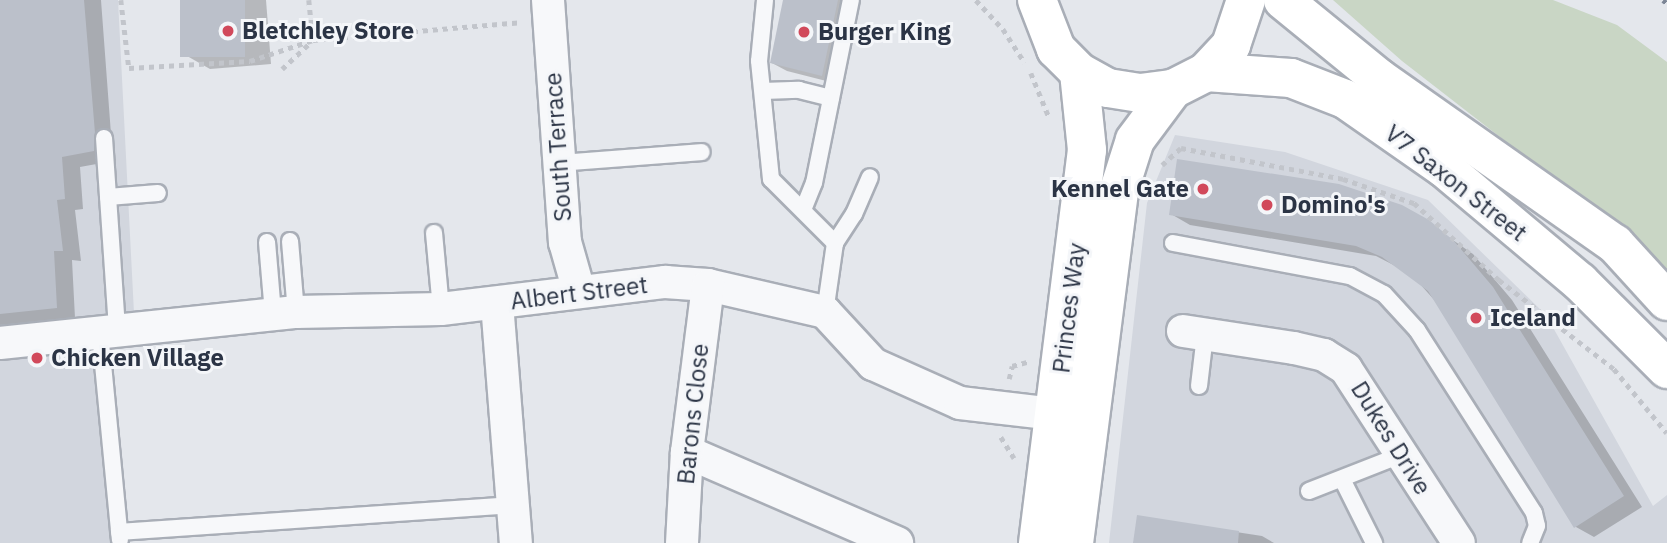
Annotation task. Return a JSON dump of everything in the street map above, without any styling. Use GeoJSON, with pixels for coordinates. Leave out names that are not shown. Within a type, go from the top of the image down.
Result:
{"type":"FeatureCollection","features":[{"type":"Feature","properties":{"kind":"main road"},"geometry":{"type":"LineString","coordinates":[[1032,6],[1056,48],[1079,72],[1108,88],[1140,93],[1172,89],[1206,72],[1231,45],[1246,0]]}},
{"type":"Feature","properties":{"kind":"main road","name":"V7 Saxon Street"},"geometry":{"type":"LineString","coordinates":[[1283,0],[1380,79],[1615,244],[1667,300]]}},
{"type":"Feature","properties":{"kind":"main road","name":"Princes Way"},"geometry":{"type":"LineString","coordinates":[[1038,543],[1087,150],[1079,72]]}},
{"type":"Feature","properties":{"kind":"main road","name":"V7 Saxon Street"},"geometry":{"type":"LineString","coordinates":[[1206,72],[1291,78],[1345,99],[1444,168],[1580,282],[1667,369]]}},
{"type":"Feature","properties":{"kind":"main road","name":"Princes Way"},"geometry":{"type":"LineString","coordinates":[[1074,543],[1119,190],[1135,140],[1172,89]]}},
{"type":"Feature","properties":{"kind":"street","name":"South Terrace"},"geometry":{"type":"LineString","coordinates":[[548,0],[565,242],[579,291]]}},
{"type":"Feature","properties":{"kind":"street","name":"Albert Street"},"geometry":{"type":"LineString","coordinates":[[0,343],[284,313],[441,309],[665,282],[708,285],[825,312]]}},
{"type":"Feature","properties":{"kind":"street","name":"Barons Close"},"geometry":{"type":"LineString","coordinates":[[682,543],[687,452],[708,285]]}},
{"type":"Feature","properties":{"kind":"street"},"geometry":{"type":"LineString","coordinates":[[497,303],[516,543]]}},
{"type":"Feature","properties":{"kind":"street"},"geometry":{"type":"LineString","coordinates":[[825,312],[873,364],[960,403],[1055,414],[1079,398],[1097,362]]}},
{"type":"Feature","properties":{"kind":"street","name":"Dukes Drive"},"geometry":{"type":"LineString","coordinates":[[1194,333],[1314,353],[1346,369],[1361,385],[1401,455],[1459,543]]}},
{"type":"Feature","properties":{"kind":"street"},"geometry":{"type":"LineString","coordinates":[[687,452],[897,543]]}},
{"type":"Feature","properties":{"kind":"lane"},"geometry":{"type":"LineString","coordinates":[[765,0],[760,61],[771,179],[835,243]]}},
{"type":"Feature","properties":{"kind":"lane"},"geometry":{"type":"LineString","coordinates":[[803,210],[814,183],[851,0]]}},
{"type":"Feature","properties":{"kind":"lane"},"geometry":{"type":"LineString","coordinates":[[763,91],[799,89],[831,99]]}},
{"type":"Feature","properties":{"kind":"lane"},"geometry":{"type":"LineString","coordinates":[[104,138],[108,197],[109,332],[120,538],[513,505]]}},
{"type":"Feature","properties":{"kind":"lane"},"geometry":{"type":"LineString","coordinates":[[559,163],[702,152]]}},
{"type":"Feature","properties":{"kind":"lane"},"geometry":{"type":"LineString","coordinates":[[825,312],[835,243],[854,214],[870,177]]}},
{"type":"Feature","properties":{"kind":"lane"},"geometry":{"type":"LineString","coordinates":[[108,197],[158,194]]}},
{"type":"Feature","properties":{"kind":"lane"},"geometry":{"type":"LineString","coordinates":[[434,233],[441,309]]}},
{"type":"Feature","properties":{"kind":"lane"},"geometry":{"type":"LineString","coordinates":[[284,313],[290,241]]}},
{"type":"Feature","properties":{"kind":"lane"},"geometry":{"type":"LineString","coordinates":[[267,242],[284,313]]}},
{"type":"Feature","properties":{"kind":"lane"},"geometry":{"type":"LineString","coordinates":[[1173,243],[1350,276],[1384,294],[1417,330],[1534,513],[1537,526],[1530,543]]}},
{"type":"Feature","properties":{"kind":"lane"},"geometry":{"type":"LineString","coordinates":[[1194,333],[1199,386]]}},
{"type":"Feature","properties":{"kind":"lane"},"geometry":{"type":"LineString","coordinates":[[1309,492],[1401,455]]}},
{"type":"Feature","properties":{"kind":"lane"},"geometry":{"type":"LineString","coordinates":[[1342,479],[1374,543]]}},
{"type":"Feature","properties":{"kind":"path"},"geometry":{"type":"LineString","coordinates":[[121,0],[129,68],[250,61],[313,40],[522,22]]}},
{"type":"Feature","properties":{"kind":"path"},"geometry":{"type":"LineString","coordinates":[[309,0],[313,40]]}},
{"type":"Feature","properties":{"kind":"path"},"geometry":{"type":"LineString","coordinates":[[976,0],[1003,29],[1035,79],[1052,125]]}},
{"type":"Feature","properties":{"kind":"path"},"geometry":{"type":"LineString","coordinates":[[282,69],[313,40]]}},
{"type":"Feature","properties":{"kind":"path"},"geometry":{"type":"LineString","coordinates":[[1161,167],[1181,149],[1343,179],[1414,202],[1499,280],[1614,369],[1667,433]]}},
{"type":"Feature","properties":{"kind":"path"},"geometry":{"type":"LineString","coordinates":[[1001,439],[1014,452],[1013,464]]}},
{"type":"Feature","properties":{"kind":"shaded area"},"geometry":{"type":"Polygon","coordinates":[[[0,0],[118,0],[134,313],[96,316],[118,543],[0,543],[0,0]]]}},
{"type":"Feature","properties":{"kind":"shaded area"},"geometry":{"type":"Polygon","coordinates":[[[1175,135],[1285,152],[1428,200],[1546,315],[1653,506],[1667,495],[1667,543],[1109,543],[1147,203],[1175,135]]]}},
{"type":"Feature","properties":{"kind":"green space"},"geometry":{"type":"Polygon","coordinates":[[[1333,0],[1553,0],[1617,25],[1667,62],[1667,275],[1626,235],[1402,61],[1333,0]]]}},
{"type":"Feature","properties":{"kind":"building"},"geometry":{"type":"Polygon","coordinates":[[[0,0],[84,0],[95,133],[94,151],[62,157],[65,199],[57,200],[63,251],[54,251],[57,308],[0,314],[0,0]]]}},
{"type":"Feature","properties":{"kind":"building"},"geometry":{"type":"Polygon","coordinates":[[[180,0],[245,0],[245,57],[180,57],[180,0]]]}},
{"type":"Feature","properties":{"kind":"building","name":"Burger King"},"geometry":{"type":"Polygon","coordinates":[[[783,0],[838,0],[822,76],[770,63],[783,0]]]}},
{"type":"Feature","properties":{"kind":"building"},"geometry":{"type":"Polygon","coordinates":[[[1177,159],[1339,184],[1402,205],[1429,220],[1454,241],[1493,287],[1624,496],[1574,528],[1428,291],[1382,257],[1356,246],[1169,215],[1177,159]]]}},
{"type":"Feature","properties":{"kind":"building"},"geometry":{"type":"Polygon","coordinates":[[[1137,515],[1239,531],[1238,543],[1133,543],[1137,515]]]}},
{"type":"Feature","properties":{"kind":"railway"},"geometry":{"type":"LineString","coordinates":[[1663,0],[1667,3]]}},
{"type":"Feature","properties":{"kind":"place","name":"Bletchley Store"},"geometry":{"type":"Point","coordinates":[228,31]}},
{"type":"Feature","properties":{"kind":"place","name":"Burger King"},"geometry":{"type":"Point","coordinates":[804,32]}},
{"type":"Feature","properties":{"kind":"place","name":"Kennel Gate"},"geometry":{"type":"Point","coordinates":[1203,189]}},
{"type":"Feature","properties":{"kind":"place","name":"Domino's"},"geometry":{"type":"Point","coordinates":[1267,205]}},
{"type":"Feature","properties":{"kind":"place","name":"Iceland"},"geometry":{"type":"Point","coordinates":[1476,318]}},
{"type":"Feature","properties":{"kind":"place","name":"Chicken Village"},"geometry":{"type":"Point","coordinates":[37,358]}}]}
